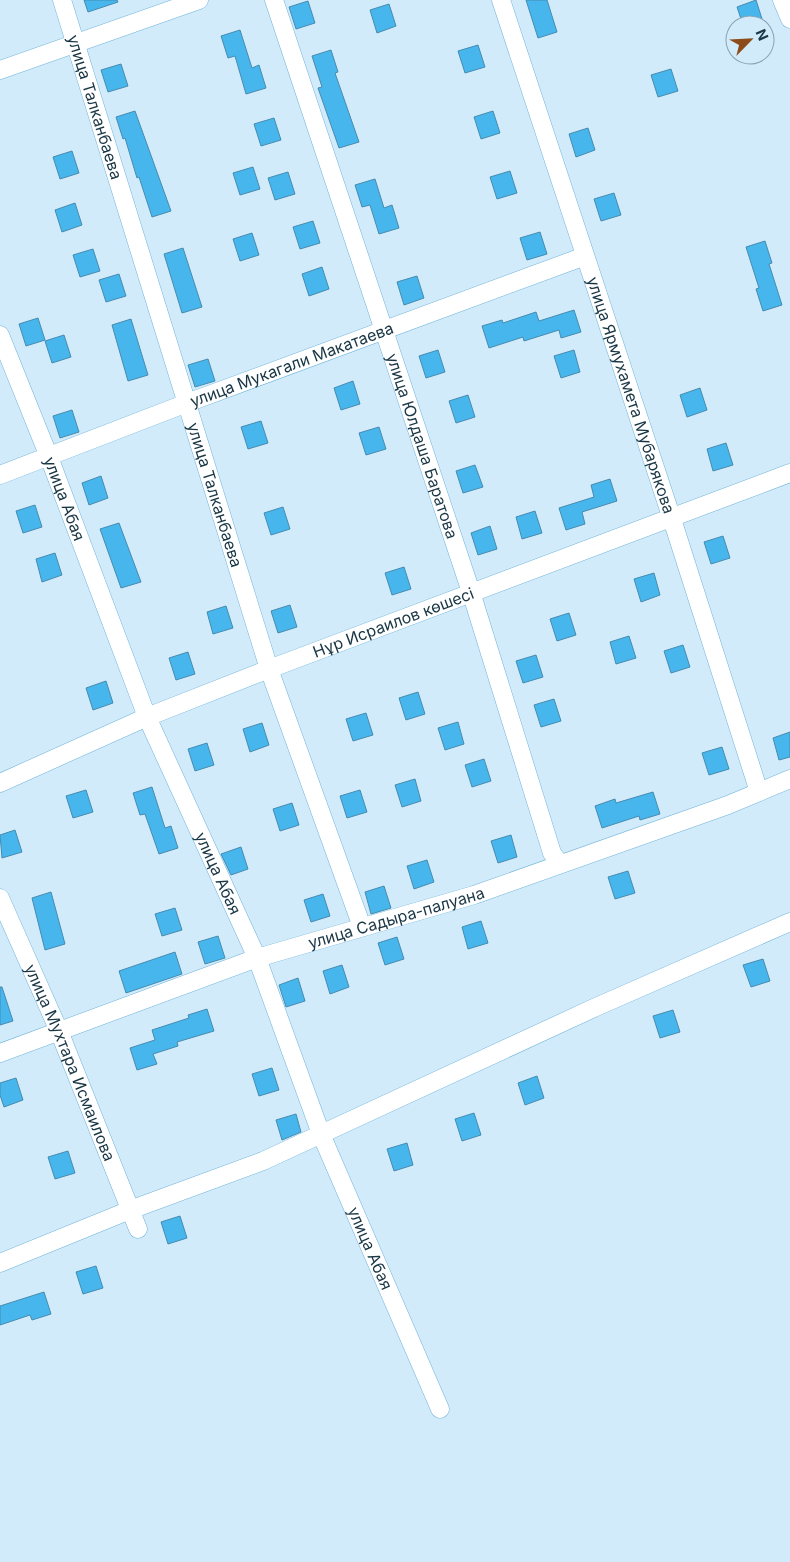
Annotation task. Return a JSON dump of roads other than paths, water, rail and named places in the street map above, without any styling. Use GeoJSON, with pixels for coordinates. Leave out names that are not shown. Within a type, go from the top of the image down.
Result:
{"type":"FeatureCollection","features":[{"type":"Feature","properties":{"kind":"street","name":"улица Талканбаева"},"geometry":{"type":"LineString","coordinates":[[62,0],[269,669],[362,927]]}},
{"type":"Feature","properties":{"kind":"street"},"geometry":{"type":"LineString","coordinates":[[0,70],[199,0]]}},
{"type":"Feature","properties":{"kind":"street","name":"улица Юлдаша Баратова"},"geometry":{"type":"LineString","coordinates":[[274,0],[471,592],[552,853],[560,864]]}},
{"type":"Feature","properties":{"kind":"street","name":"улица Ярмухамета Мубарякова"},"geometry":{"type":"LineString","coordinates":[[501,0],[672,519],[759,792]]}},
{"type":"Feature","properties":{"kind":"street"},"geometry":{"type":"LineString","coordinates":[[782,0],[790,19]]}},
{"type":"Feature","properties":{"kind":"street","name":"улица Мукагали Макатаева"},"geometry":{"type":"LineString","coordinates":[[0,475],[187,403],[585,256]]}},
{"type":"Feature","properties":{"kind":"street","name":"улица Абая"},"geometry":{"type":"LineString","coordinates":[[0,335],[49,457],[147,717],[258,958],[321,1134],[440,1409]]}},
{"type":"Feature","properties":{"kind":"street","name":"Нұр Исраилов көшесі"},"geometry":{"type":"LineString","coordinates":[[0,783],[147,717],[269,669],[471,592],[672,519],[790,473]]}},
{"type":"Feature","properties":{"kind":"street","name":"улица Садыра-палуана"},"geometry":{"type":"LineString","coordinates":[[0,1053],[258,958],[474,894],[728,805],[790,779]]}},
{"type":"Feature","properties":{"kind":"street","name":"улица Мухтара Исмаилова"},"geometry":{"type":"LineString","coordinates":[[0,898],[59,1031],[138,1229]]}},
{"type":"Feature","properties":{"kind":"street"},"geometry":{"type":"LineString","coordinates":[[0,1264],[130,1210],[264,1160],[596,1007],[790,922]]}}]}
